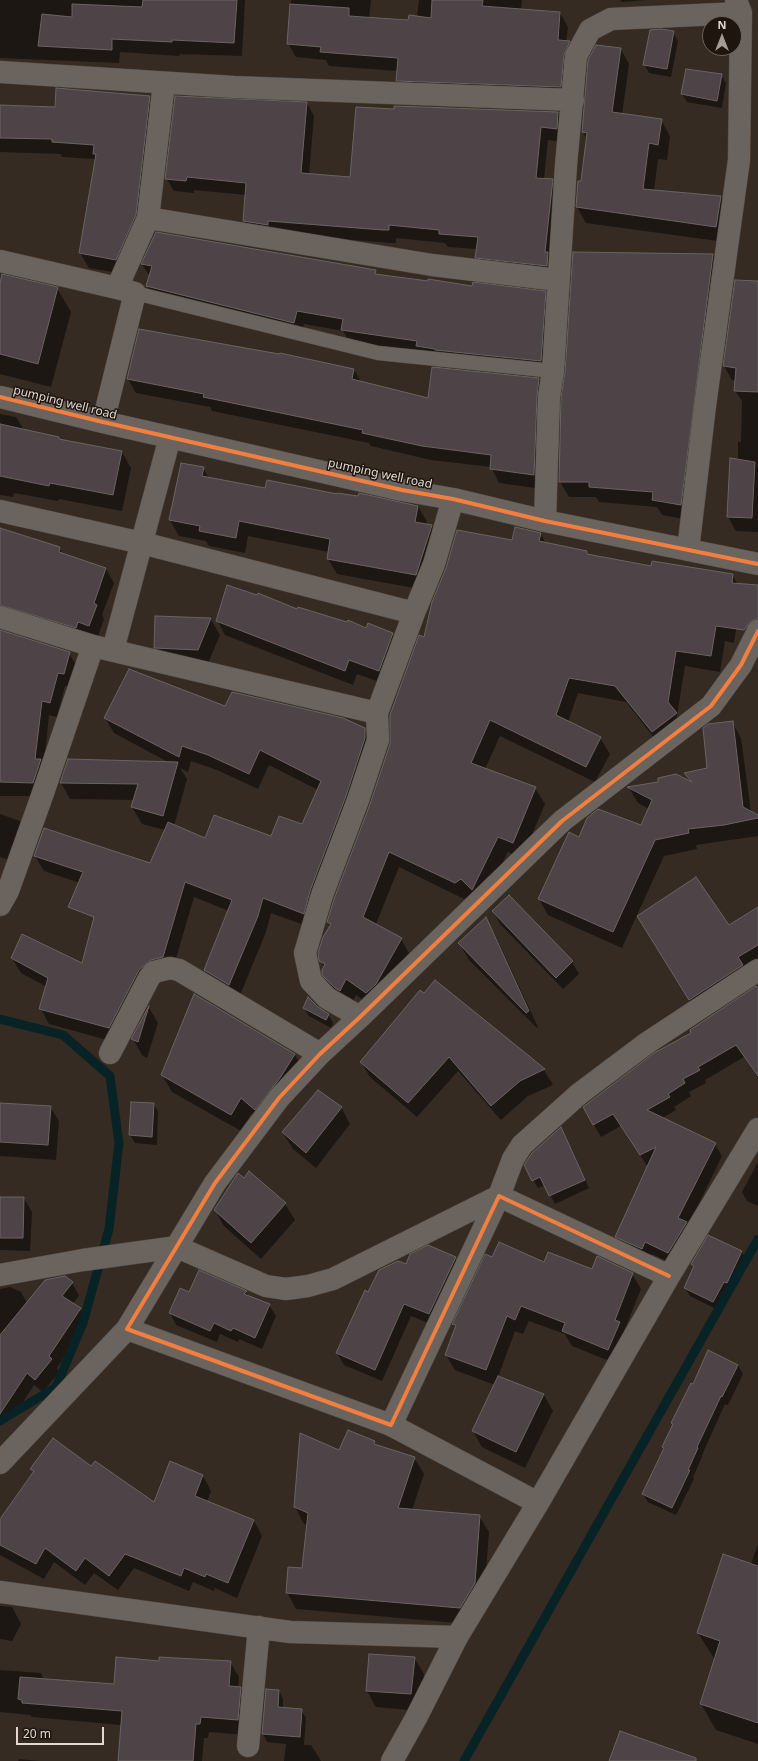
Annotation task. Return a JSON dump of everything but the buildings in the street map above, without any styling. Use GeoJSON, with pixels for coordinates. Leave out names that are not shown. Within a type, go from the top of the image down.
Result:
{"type":"FeatureCollection","features":[{"type":"Feature","properties":{"kind":"street"},"geometry":{"type":"LineString","coordinates":[[545,521],[550,397],[576,56],[590,30],[611,19],[738,7],[739,160],[706,399],[688,550]]}},
{"type":"Feature","properties":{"kind":"street"},"geometry":{"type":"LineString","coordinates":[[0,72],[164,83],[573,100]]}},
{"type":"Feature","properties":{"kind":"street"},"geometry":{"type":"LineString","coordinates":[[103,422],[126,290],[148,218],[164,83]]}},
{"type":"Feature","properties":{"kind":"street"},"geometry":{"type":"LineString","coordinates":[[148,218],[432,265],[558,280]]}},
{"type":"Feature","properties":{"kind":"street"},"geometry":{"type":"LineString","coordinates":[[0,261],[126,290]]}},
{"type":"Feature","properties":{"kind":"street","name":"pumping well road"},"geometry":{"type":"LineString","coordinates":[[0,397],[170,438],[402,490],[454,499],[545,521],[758,564]]}},
{"type":"Feature","properties":{"kind":"street"},"geometry":{"type":"LineString","coordinates":[[3,895],[43,793],[103,648],[142,543],[170,438]]}},
{"type":"Feature","properties":{"kind":"street"},"geometry":{"type":"LineString","coordinates":[[360,1017],[326,998],[311,981],[306,953],[322,895],[358,800],[378,740],[377,713],[434,564],[454,499]]}},
{"type":"Feature","properties":{"kind":"street"},"geometry":{"type":"LineString","coordinates":[[0,511],[142,543],[414,613]]}},
{"type":"Feature","properties":{"kind":"street"},"geometry":{"type":"LineString","coordinates":[[0,617],[103,648],[377,713]]}},
{"type":"Feature","properties":{"kind":"street"},"geometry":{"type":"LineString","coordinates":[[0,1463],[127,1329],[220,1177],[279,1098],[320,1054],[562,821],[711,706],[741,665],[758,631]]}},
{"type":"Feature","properties":{"kind":"street"},"geometry":{"type":"LineString","coordinates":[[110,1053],[149,978],[154,972],[170,968],[178,970],[320,1054]]}},
{"type":"Feature","properties":{"kind":"street"},"geometry":{"type":"LineString","coordinates":[[391,1425],[499,1196],[513,1159],[522,1145],[579,1094],[647,1043],[758,970]]}},
{"type":"Feature","properties":{"kind":"street"},"geometry":{"type":"LineString","coordinates":[[392,1761],[416,1718],[457,1637],[538,1503],[669,1276],[758,1129]]}},
{"type":"Feature","properties":{"kind":"street"},"geometry":{"type":"LineString","coordinates":[[0,1275],[83,1260],[177,1247],[266,1286],[286,1289],[308,1286],[333,1279],[499,1196]]}},
{"type":"Feature","properties":{"kind":"street"},"geometry":{"type":"LineString","coordinates":[[499,1196],[669,1276]]}},
{"type":"Feature","properties":{"kind":"street"},"geometry":{"type":"LineString","coordinates":[[127,1329],[391,1425],[538,1503]]}},
{"type":"Feature","properties":{"kind":"street"},"geometry":{"type":"LineString","coordinates":[[0,1592],[290,1632],[457,1637]]}},
{"type":"Feature","properties":{"kind":"street"},"geometry":{"type":"LineString","coordinates":[[248,1746],[259,1627]]}},
{"type":"Feature","properties":{"kind":"lane"},"geometry":{"type":"LineString","coordinates":[[126,290],[378,353],[553,371]]}},
{"type":"Feature","properties":{"kind":"waterway"},"geometry":{"type":"LineString","coordinates":[[0,1019],[63,1035],[110,1076],[119,1143],[109,1229],[83,1323],[56,1387],[0,1421]]}},
{"type":"Feature","properties":{"kind":"waterway"},"geometry":{"type":"LineString","coordinates":[[464,1761],[758,1239]]}},
{"type":"Feature","properties":{"kind":"cycle path"},"geometry":{"type":"LineString","coordinates":[[0,397],[402,490],[453,499],[545,521],[758,564]]}},
{"type":"Feature","properties":{"kind":"cycle path"},"geometry":{"type":"LineString","coordinates":[[669,1276],[499,1196],[391,1425],[127,1329],[215,1183],[279,1098],[320,1054],[562,821],[711,706],[741,665],[758,631]]}}]}
